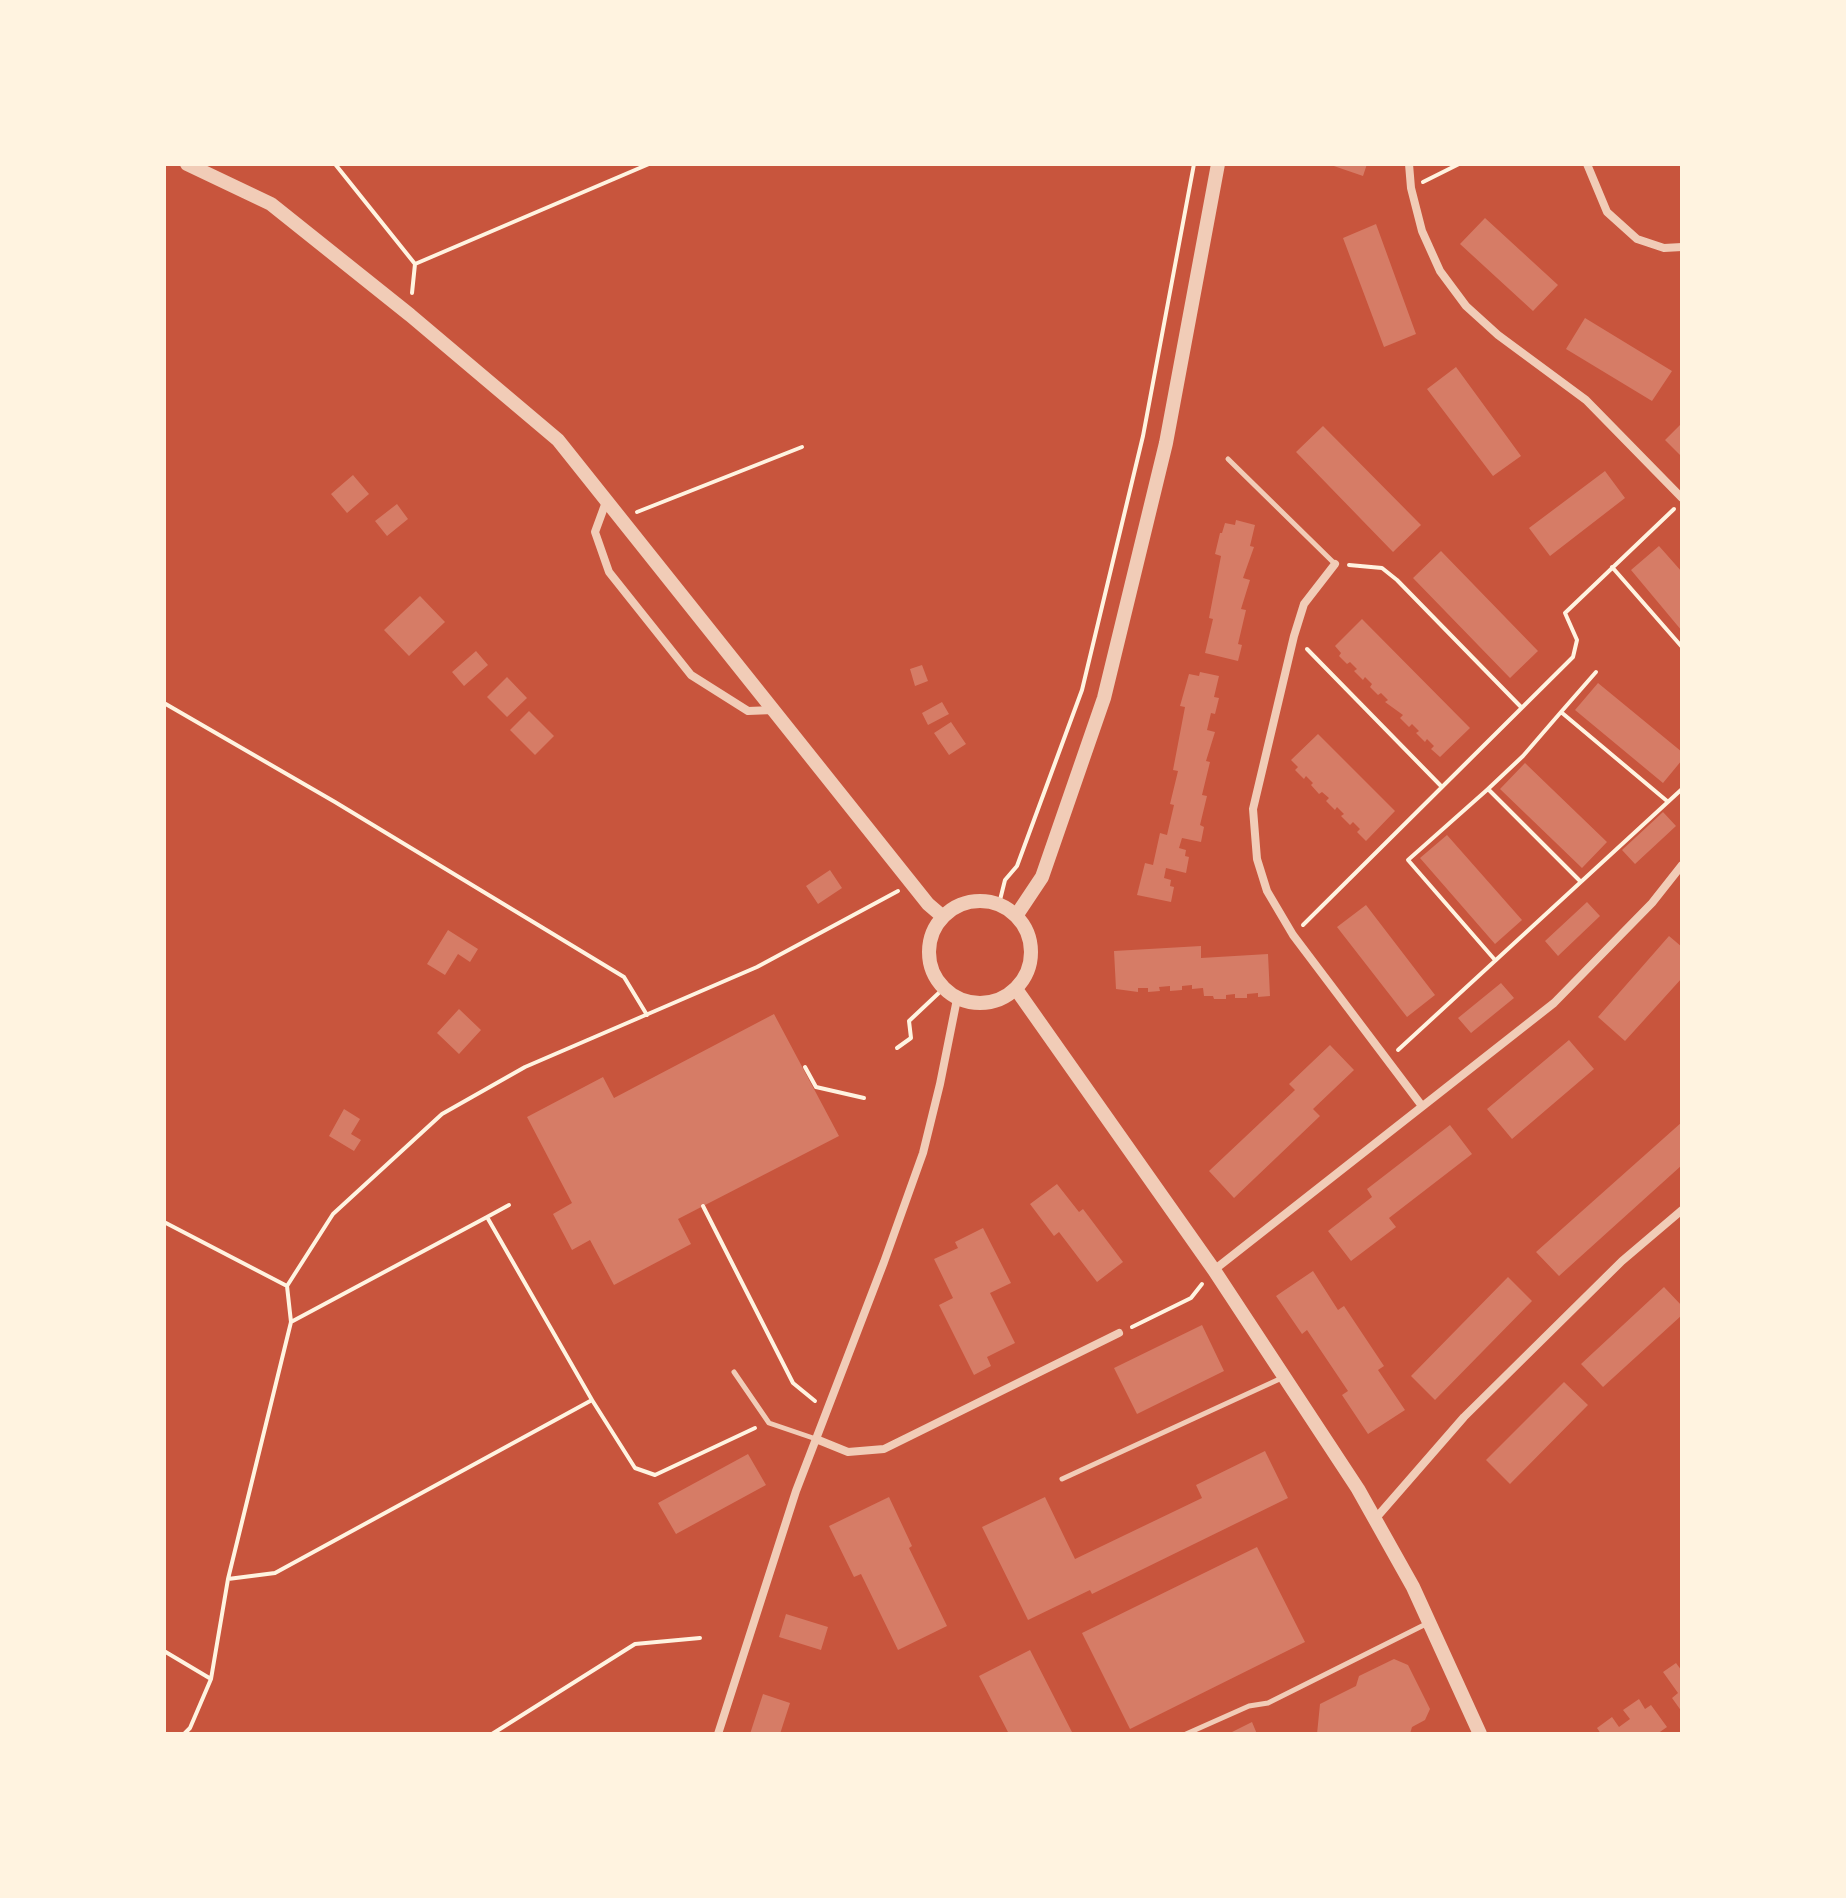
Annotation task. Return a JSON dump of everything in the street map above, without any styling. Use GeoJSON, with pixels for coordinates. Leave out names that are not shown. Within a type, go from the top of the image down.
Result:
{"type":"FeatureCollection","features":[{"type":"Feature","properties":{"kind":"street"},"geometry":{"type":"LineString","coordinates":[[187,164],[271,204],[410,315],[558,440],[928,904],[942,916]]}},
{"type":"Feature","properties":{"kind":"street"},"geometry":{"type":"LineString","coordinates":[[1016,916],[1042,877],[1104,698],[1166,443],[1218,164]]}},
{"type":"Feature","properties":{"kind":"street"},"geometry":{"type":"LineString","coordinates":[[1409,164],[1411,188],[1422,231],[1440,271],[1466,306],[1498,335],[1586,400],[1682,500]]}},
{"type":"Feature","properties":{"kind":"street"},"geometry":{"type":"LineString","coordinates":[[1587,164],[1607,212],[1637,239],[1664,248],[1682,247]]}},
{"type":"Feature","properties":{"kind":"street"},"geometry":{"type":"LineString","coordinates":[[606,502],[595,532],[609,572],[682,664],[691,675],[748,711],[774,710]]}},
{"type":"Feature","properties":{"kind":"street"},"geometry":{"type":"LineString","coordinates":[[1335,564],[1304,604],[1294,636],[1253,809],[1257,859],[1267,891],[1293,935],[1422,1106]]}},
{"type":"Feature","properties":{"kind":"street"},"geometry":{"type":"LineString","coordinates":[[1214,1270],[1554,1003],[1652,903],[1682,865]]}},
{"type":"Feature","properties":{"kind":"street"},"geometry":{"type":"LineString","coordinates":[[979,900],[999,904],[1016,916],[1028,932],[1032,953],[1027,973],[1016,989],[1003,999],[973,1003],[957,999],[943,989],[930,966],[929,939],[942,916],[959,904],[979,900]]}},
{"type":"Feature","properties":{"kind":"street"},"geometry":{"type":"LineString","coordinates":[[1016,989],[1214,1270],[1376,1518],[1429,1622],[1480,1734]]}},
{"type":"Feature","properties":{"kind":"street"},"geometry":{"type":"LineString","coordinates":[[718,1734],[796,1491],[923,1153],[957,999]]}},
{"type":"Feature","properties":{"kind":"street"},"geometry":{"type":"LineString","coordinates":[[1376,1518],[1464,1417],[1622,1261],[1682,1210]]}},
{"type":"Feature","properties":{"kind":"street"},"geometry":{"type":"LineString","coordinates":[[816,1439],[848,1452],[884,1449],[1119,1333]]}},
{"type":"Feature","properties":{"kind":"lane"},"geometry":{"type":"LineString","coordinates":[[1228,459],[1335,564]]}},
{"type":"Feature","properties":{"kind":"lane"},"geometry":{"type":"LineString","coordinates":[[734,1372],[769,1423],[816,1439]]}},
{"type":"Feature","properties":{"kind":"lane"},"geometry":{"type":"LineString","coordinates":[[1062,1479],[1285,1377]]}},
{"type":"Feature","properties":{"kind":"lane"},"geometry":{"type":"LineString","coordinates":[[1186,1734],[1249,1706],[1268,1703],[1429,1622]]}},
{"type":"Feature","properties":{"kind":"path"},"geometry":{"type":"LineString","coordinates":[[335,164],[415,264],[410,315]]}},
{"type":"Feature","properties":{"kind":"path"},"geometry":{"type":"LineString","coordinates":[[415,264],[649,164]]}},
{"type":"Feature","properties":{"kind":"path"},"geometry":{"type":"LineString","coordinates":[[999,904],[1005,880],[1017,866],[1082,690],[1143,436],[1194,164]]}},
{"type":"Feature","properties":{"kind":"path"},"geometry":{"type":"LineString","coordinates":[[1427,179],[1459,164]]}},
{"type":"Feature","properties":{"kind":"path"},"geometry":{"type":"LineString","coordinates":[[620,519],[802,447]]}},
{"type":"Feature","properties":{"kind":"path"},"geometry":{"type":"LineString","coordinates":[[1293,935],[1573,657],[1577,640],[1565,613],[1682,500]]}},
{"type":"Feature","properties":{"kind":"path"},"geometry":{"type":"LineString","coordinates":[[1335,564],[1382,568],[1521,707]]}},
{"type":"Feature","properties":{"kind":"path"},"geometry":{"type":"LineString","coordinates":[[1612,567],[1682,647]]}},
{"type":"Feature","properties":{"kind":"path"},"geometry":{"type":"LineString","coordinates":[[1294,636],[1442,787]]}},
{"type":"Feature","properties":{"kind":"path"},"geometry":{"type":"LineString","coordinates":[[1495,960],[1408,860],[1523,756],[1596,672]]}},
{"type":"Feature","properties":{"kind":"path"},"geometry":{"type":"LineString","coordinates":[[164,703],[624,977],[647,1015]]}},
{"type":"Feature","properties":{"kind":"path"},"geometry":{"type":"LineString","coordinates":[[1561,712],[1667,801]]}},
{"type":"Feature","properties":{"kind":"path"},"geometry":{"type":"LineString","coordinates":[[1488,789],[1580,881]]}},
{"type":"Feature","properties":{"kind":"path"},"geometry":{"type":"LineString","coordinates":[[1387,1060],[1682,789]]}},
{"type":"Feature","properties":{"kind":"path"},"geometry":{"type":"LineString","coordinates":[[184,1734],[190,1728],[211,1679],[228,1579],[291,1322],[287,1286],[333,1214],[442,1114],[525,1067],[757,967],[887,899],[911,881]]}},
{"type":"Feature","properties":{"kind":"path"},"geometry":{"type":"LineString","coordinates":[[897,1048],[911,1038],[909,1021],[943,989]]}},
{"type":"Feature","properties":{"kind":"path"},"geometry":{"type":"LineString","coordinates":[[805,1067],[816,1087],[864,1098]]}},
{"type":"Feature","properties":{"kind":"path"},"geometry":{"type":"LineString","coordinates":[[291,1322],[509,1205]]}},
{"type":"Feature","properties":{"kind":"path"},"geometry":{"type":"LineString","coordinates":[[703,1206],[793,1383],[826,1411]]}},
{"type":"Feature","properties":{"kind":"path"},"geometry":{"type":"LineString","coordinates":[[487,1217],[592,1400],[635,1468],[655,1475],[769,1423]]}},
{"type":"Feature","properties":{"kind":"path"},"geometry":{"type":"LineString","coordinates":[[164,1222],[287,1286]]}},
{"type":"Feature","properties":{"kind":"path"},"geometry":{"type":"LineString","coordinates":[[1119,1333],[1191,1298],[1214,1270]]}},
{"type":"Feature","properties":{"kind":"path"},"geometry":{"type":"LineString","coordinates":[[228,1579],[275,1573],[592,1400]]}},
{"type":"Feature","properties":{"kind":"path"},"geometry":{"type":"LineString","coordinates":[[492,1734],[635,1644],[700,1638]]}},
{"type":"Feature","properties":{"kind":"path"},"geometry":{"type":"LineString","coordinates":[[164,1651],[211,1679]]}},
{"type":"Feature","properties":{"kind":"building"},"geometry":{"type":"Polygon","coordinates":[[[1328,164],[1367,164],[1363,176],[1328,164]]]}},
{"type":"Feature","properties":{"kind":"building"},"geometry":{"type":"Polygon","coordinates":[[[1485,218],[1558,285],[1533,311],[1460,244],[1485,218]]]}},
{"type":"Feature","properties":{"kind":"building"},"geometry":{"type":"Polygon","coordinates":[[[1376,224],[1416,334],[1384,347],[1343,238],[1376,224]]]}},
{"type":"Feature","properties":{"kind":"building"},"geometry":{"type":"Polygon","coordinates":[[[1585,318],[1672,371],[1652,401],[1566,349],[1585,318]]]}},
{"type":"Feature","properties":{"kind":"building"},"geometry":{"type":"Polygon","coordinates":[[[1456,367],[1521,456],[1493,476],[1427,389],[1456,367]]]}},
{"type":"Feature","properties":{"kind":"building"},"geometry":{"type":"Polygon","coordinates":[[[1680,425],[1682,428],[1682,457],[1665,440],[1680,425]]]}},
{"type":"Feature","properties":{"kind":"building"},"geometry":{"type":"Polygon","coordinates":[[[1323,426],[1421,525],[1393,552],[1296,452],[1323,426]]]}},
{"type":"Feature","properties":{"kind":"building"},"geometry":{"type":"Polygon","coordinates":[[[1605,471],[1625,498],[1550,556],[1529,528],[1605,471]]]}},
{"type":"Feature","properties":{"kind":"building"},"geometry":{"type":"Polygon","coordinates":[[[353,475],[369,494],[347,513],[331,494],[353,475]]]}},
{"type":"Feature","properties":{"kind":"building"},"geometry":{"type":"Polygon","coordinates":[[[397,504],[408,519],[387,536],[375,521],[397,504]]]}},
{"type":"Feature","properties":{"kind":"building"},"geometry":{"type":"Polygon","coordinates":[[[1236,520],[1255,525],[1250,546],[1254,547],[1243,578],[1250,580],[1241,609],[1246,610],[1238,644],[1242,645],[1238,661],[1205,653],[1221,556],[1215,554],[1225,523],[1235,525],[1236,520]]]}},
{"type":"Feature","properties":{"kind":"building"},"geometry":{"type":"Polygon","coordinates":[[[1659,546],[1682,572],[1682,631],[1631,570],[1659,546]]]}},
{"type":"Feature","properties":{"kind":"building"},"geometry":{"type":"Polygon","coordinates":[[[1441,551],[1538,651],[1510,678],[1413,578],[1441,551]]]}},
{"type":"Feature","properties":{"kind":"building"},"geometry":{"type":"Polygon","coordinates":[[[420,596],[445,622],[409,656],[384,630],[420,596]]]}},
{"type":"Feature","properties":{"kind":"building"},"geometry":{"type":"Polygon","coordinates":[[[1362,619],[1470,728],[1440,757],[1431,749],[1434,746],[1427,739],[1425,742],[1416,733],[1419,731],[1412,724],[1409,727],[1400,718],[1403,715],[1385,702],[1388,700],[1381,693],[1378,695],[1370,687],[1372,684],[1365,677],[1363,680],[1354,671],[1357,669],[1350,662],[1347,664],[1339,656],[1341,653],[1335,646],[1362,619]]]}},
{"type":"Feature","properties":{"kind":"building"},"geometry":{"type":"Polygon","coordinates":[[[476,651],[488,665],[464,686],[452,672],[476,651]]]}},
{"type":"Feature","properties":{"kind":"building"},"geometry":{"type":"Polygon","coordinates":[[[922,665],[928,681],[915,686],[910,669],[922,665]]]}},
{"type":"Feature","properties":{"kind":"building"},"geometry":{"type":"Polygon","coordinates":[[[1200,672],[1219,676],[1214,697],[1219,698],[1207,730],[1215,732],[1206,761],[1210,762],[1202,795],[1207,796],[1200,825],[1204,827],[1201,842],[1182,838],[1179,848],[1186,850],[1185,856],[1189,857],[1186,873],[1166,868],[1164,878],[1171,880],[1170,886],[1174,887],[1171,902],[1137,895],[1145,863],[1153,865],[1160,833],[1167,835],[1178,771],[1173,770],[1185,707],[1180,706],[1189,674],[1199,676],[1200,672]]]}},
{"type":"Feature","properties":{"kind":"building"},"geometry":{"type":"Polygon","coordinates":[[[507,677],[527,698],[507,717],[487,697],[507,677]]]}},
{"type":"Feature","properties":{"kind":"building"},"geometry":{"type":"Polygon","coordinates":[[[1598,683],[1682,752],[1682,760],[1663,783],[1575,710],[1598,683]]]}},
{"type":"Feature","properties":{"kind":"building"},"geometry":{"type":"Polygon","coordinates":[[[942,702],[949,714],[928,725],[922,713],[942,702]]]}},
{"type":"Feature","properties":{"kind":"building"},"geometry":{"type":"Polygon","coordinates":[[[529,711],[554,736],[535,755],[510,730],[529,711]]]}},
{"type":"Feature","properties":{"kind":"building"},"geometry":{"type":"Polygon","coordinates":[[[951,722],[966,744],[949,755],[934,733],[951,722]]]}},
{"type":"Feature","properties":{"kind":"building"},"geometry":{"type":"Polygon","coordinates":[[[1318,734],[1395,811],[1366,841],[1353,822],[1350,825],[1337,807],[1335,810],[1326,801],[1329,798],[1322,792],[1319,794],[1306,776],[1304,779],[1295,770],[1298,767],[1291,760],[1318,734]]]}},
{"type":"Feature","properties":{"kind":"building"},"geometry":{"type":"Polygon","coordinates":[[[1525,763],[1607,842],[1582,868],[1500,789],[1525,763]]]}},
{"type":"Feature","properties":{"kind":"building"},"geometry":{"type":"Polygon","coordinates":[[[1663,812],[1676,826],[1635,864],[1622,850],[1663,812]]]}},
{"type":"Feature","properties":{"kind":"building"},"geometry":{"type":"Polygon","coordinates":[[[1447,835],[1522,920],[1495,944],[1420,858],[1447,835]]]}},
{"type":"Feature","properties":{"kind":"building"},"geometry":{"type":"Polygon","coordinates":[[[830,870],[842,888],[818,904],[806,886],[830,870]]]}},
{"type":"Feature","properties":{"kind":"building"},"geometry":{"type":"Polygon","coordinates":[[[1587,902],[1600,916],[1558,956],[1545,941],[1587,902]]]}},
{"type":"Feature","properties":{"kind":"building"},"geometry":{"type":"Polygon","coordinates":[[[1366,905],[1435,995],[1407,1017],[1337,927],[1366,905]]]}},
{"type":"Feature","properties":{"kind":"building"},"geometry":{"type":"Polygon","coordinates":[[[448,930],[478,949],[470,962],[458,954],[445,975],[427,964],[448,930]]]}},
{"type":"Feature","properties":{"kind":"building"},"geometry":{"type":"Polygon","coordinates":[[[1669,936],[1682,947],[1682,978],[1625,1041],[1598,1017],[1669,936]]]}},
{"type":"Feature","properties":{"kind":"building"},"geometry":{"type":"Polygon","coordinates":[[[1201,946],[1201,958],[1268,954],[1270,996],[1258,997],[1258,993],[1247,994],[1247,998],[1235,998],[1235,994],[1226,995],[1226,999],[1214,999],[1213,996],[1204,996],[1203,988],[1192,989],[1192,985],[1170,991],[1170,986],[1148,992],[1148,988],[1138,988],[1138,992],[1116,989],[1114,951],[1201,946]]]}},
{"type":"Feature","properties":{"kind":"building"},"geometry":{"type":"Polygon","coordinates":[[[1501,983],[1514,998],[1471,1033],[1458,1018],[1501,983]]]}},
{"type":"Feature","properties":{"kind":"building"},"geometry":{"type":"Polygon","coordinates":[[[459,1009],[481,1030],[459,1054],[437,1033],[459,1009]]]}},
{"type":"Feature","properties":{"kind":"building"},"geometry":{"type":"Polygon","coordinates":[[[774,1014],[839,1136],[678,1219],[691,1244],[614,1285],[590,1240],[572,1250],[553,1214],[572,1203],[527,1117],[603,1077],[614,1098],[774,1014]]]}},
{"type":"Feature","properties":{"kind":"building"},"geometry":{"type":"Polygon","coordinates":[[[1569,1040],[1594,1069],[1512,1139],[1487,1109],[1569,1040]]]}},
{"type":"Feature","properties":{"kind":"building"},"geometry":{"type":"Polygon","coordinates":[[[1330,1045],[1354,1070],[1313,1109],[1320,1116],[1234,1198],[1209,1171],[1295,1090],[1289,1084],[1330,1045]]]}},
{"type":"Feature","properties":{"kind":"building"},"geometry":{"type":"Polygon","coordinates":[[[344,1109],[360,1119],[351,1134],[361,1140],[354,1151],[329,1136],[344,1109]]]}},
{"type":"Feature","properties":{"kind":"building"},"geometry":{"type":"Polygon","coordinates":[[[1682,1122],[1682,1165],[1559,1276],[1536,1252],[1682,1122]]]}},
{"type":"Feature","properties":{"kind":"building"},"geometry":{"type":"Polygon","coordinates":[[[1450,1125],[1472,1154],[1389,1218],[1396,1227],[1351,1261],[1328,1231],[1372,1197],[1367,1189],[1450,1125]]]}},
{"type":"Feature","properties":{"kind":"building"},"geometry":{"type":"Polygon","coordinates":[[[1057,1184],[1079,1212],[1083,1209],[1123,1262],[1097,1282],[1059,1232],[1054,1236],[1030,1204],[1057,1184]]]}},
{"type":"Feature","properties":{"kind":"building"},"geometry":{"type":"Polygon","coordinates":[[[983,1228],[1011,1283],[990,1293],[1015,1343],[987,1357],[991,1366],[974,1375],[939,1305],[953,1298],[934,1259],[958,1248],[955,1242],[983,1228]]]}},
{"type":"Feature","properties":{"kind":"building"},"geometry":{"type":"Polygon","coordinates":[[[1313,1271],[1338,1310],[1344,1306],[1384,1366],[1378,1370],[1405,1410],[1368,1434],[1342,1395],[1348,1391],[1307,1330],[1302,1334],[1276,1296],[1313,1271]]]}},
{"type":"Feature","properties":{"kind":"building"},"geometry":{"type":"Polygon","coordinates":[[[1508,1277],[1532,1301],[1435,1400],[1411,1376],[1508,1277]]]}},
{"type":"Feature","properties":{"kind":"building"},"geometry":{"type":"Polygon","coordinates":[[[1664,1287],[1682,1306],[1682,1315],[1603,1387],[1581,1364],[1664,1287]]]}},
{"type":"Feature","properties":{"kind":"building"},"geometry":{"type":"Polygon","coordinates":[[[1202,1325],[1224,1371],[1137,1414],[1114,1368],[1202,1325]]]}},
{"type":"Feature","properties":{"kind":"building"},"geometry":{"type":"Polygon","coordinates":[[[1564,1382],[1588,1405],[1510,1484],[1486,1460],[1564,1382]]]}},
{"type":"Feature","properties":{"kind":"building"},"geometry":{"type":"Polygon","coordinates":[[[1265,1451],[1288,1498],[1092,1594],[1090,1590],[1028,1620],[982,1527],[1045,1497],[1075,1559],[1202,1498],[1196,1485],[1265,1451]]]}},
{"type":"Feature","properties":{"kind":"building"},"geometry":{"type":"Polygon","coordinates":[[[748,1454],[766,1485],[676,1534],[658,1503],[748,1454]]]}},
{"type":"Feature","properties":{"kind":"building"},"geometry":{"type":"Polygon","coordinates":[[[889,1497],[912,1546],[909,1548],[947,1626],[898,1650],[861,1574],[854,1577],[829,1526],[889,1497]]]}},
{"type":"Feature","properties":{"kind":"building"},"geometry":{"type":"Polygon","coordinates":[[[1257,1547],[1305,1642],[1130,1729],[1082,1633],[1257,1547]]]}},
{"type":"Feature","properties":{"kind":"building"},"geometry":{"type":"Polygon","coordinates":[[[786,1614],[828,1627],[821,1650],[779,1637],[786,1614]]]}},
{"type":"Feature","properties":{"kind":"building"},"geometry":{"type":"Polygon","coordinates":[[[1030,1650],[1073,1734],[1009,1734],[979,1676],[1030,1650]]]}},
{"type":"Feature","properties":{"kind":"building"},"geometry":{"type":"Polygon","coordinates":[[[1394,1659],[1408,1665],[1430,1709],[1425,1720],[1412,1727],[1410,1734],[1317,1734],[1320,1704],[1356,1686],[1359,1676],[1394,1659]]]}},
{"type":"Feature","properties":{"kind":"building"},"geometry":{"type":"Polygon","coordinates":[[[1676,1663],[1682,1671],[1682,1712],[1672,1698],[1678,1693],[1663,1672],[1676,1663]]]}},
{"type":"Feature","properties":{"kind":"building"},"geometry":{"type":"Polygon","coordinates":[[[763,1694],[790,1703],[780,1734],[750,1734],[763,1694]]]}},
{"type":"Feature","properties":{"kind":"building"},"geometry":{"type":"Polygon","coordinates":[[[1639,1699],[1645,1709],[1651,1705],[1667,1727],[1657,1734],[1601,1734],[1597,1728],[1612,1717],[1619,1727],[1630,1719],[1623,1710],[1639,1699]]]}},
{"type":"Feature","properties":{"kind":"building"},"geometry":{"type":"Polygon","coordinates":[[[1252,1722],[1257,1734],[1228,1734],[1252,1722]]]}}]}
